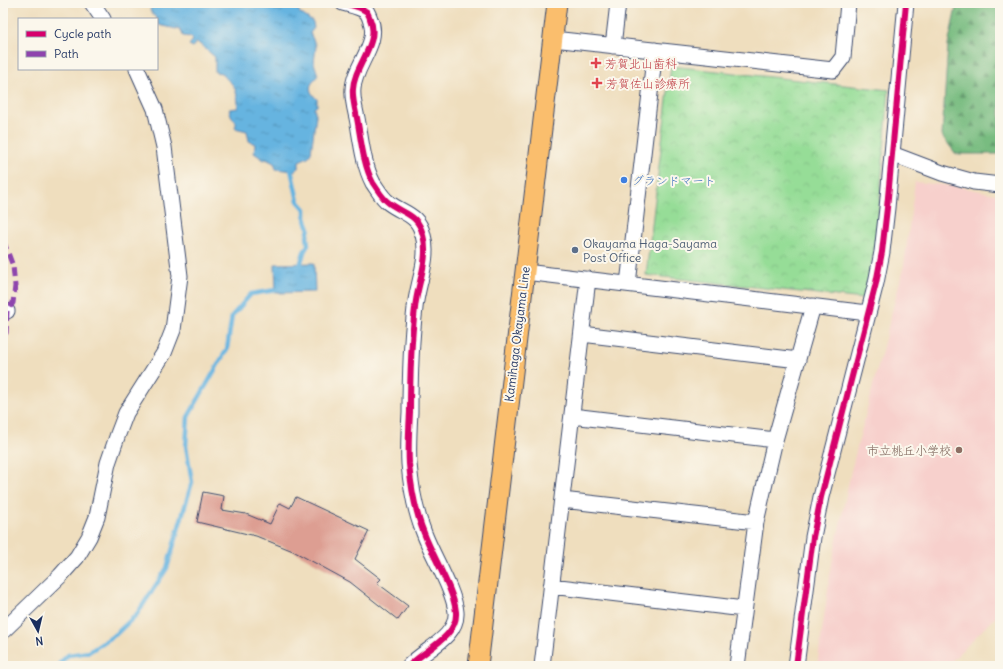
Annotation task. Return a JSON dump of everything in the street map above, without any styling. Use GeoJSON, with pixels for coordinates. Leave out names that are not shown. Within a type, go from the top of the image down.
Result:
{"type":"FeatureCollection","features":[{"type":"Feature","properties":{"kind":"main road","name":"Kamihaga Okayama Line"},"geometry":{"type":"LineString","coordinates":[[478,666],[557,3]]}},
{"type":"Feature","properties":{"kind":"street"},"geometry":{"type":"LineString","coordinates":[[92,3],[103,18]]}},
{"type":"Feature","properties":{"kind":"street"},"geometry":{"type":"LineString","coordinates":[[343,3],[356,6],[367,12],[373,25],[368,50],[361,62],[353,88],[354,102],[366,162],[372,180],[379,192],[389,203],[410,215],[420,224],[426,250],[415,306],[410,369],[409,463],[416,510],[424,532],[450,590],[456,612],[453,628],[447,635],[409,666]]}},
{"type":"Feature","properties":{"kind":"street"},"geometry":{"type":"LineString","coordinates":[[613,46],[618,3]]}},
{"type":"Feature","properties":{"kind":"street"},"geometry":{"type":"LineString","coordinates":[[552,39],[833,70],[843,57],[848,3]]}},
{"type":"Feature","properties":{"kind":"street"},"geometry":{"type":"LineString","coordinates":[[796,666],[813,537],[821,497],[876,283],[882,252],[906,3]]}},
{"type":"Feature","properties":{"kind":"street"},"geometry":{"type":"LineString","coordinates":[[628,284],[656,50]]}},
{"type":"Feature","properties":{"kind":"street"},"geometry":{"type":"LineString","coordinates":[[3,631],[60,576],[77,557],[89,537],[97,516],[108,463],[126,414],[164,353],[173,330],[180,276],[164,147],[155,109],[138,70]]}},
{"type":"Feature","properties":{"kind":"street"},"geometry":{"type":"LineString","coordinates":[[892,154],[942,173],[974,182],[1000,185]]}},
{"type":"Feature","properties":{"kind":"street"},"geometry":{"type":"LineString","coordinates":[[525,272],[868,313]]}},
{"type":"Feature","properties":{"kind":"street"},"geometry":{"type":"LineString","coordinates":[[542,666],[588,279]]}},
{"type":"Feature","properties":{"kind":"street"},"geometry":{"type":"LineString","coordinates":[[737,666],[756,522],[775,440],[813,306]]}},
{"type":"Feature","properties":{"kind":"street"},"geometry":{"type":"LineString","coordinates":[[582,334],[798,360]]}},
{"type":"Feature","properties":{"kind":"street"},"geometry":{"type":"LineString","coordinates":[[572,416],[775,440]]}},
{"type":"Feature","properties":{"kind":"street"},"geometry":{"type":"LineString","coordinates":[[562,500],[756,522]]}},
{"type":"Feature","properties":{"kind":"street"},"geometry":{"type":"LineString","coordinates":[[551,586],[744,610]]}},
{"type":"Feature","properties":{"kind":"shaded area"},"geometry":{"type":"Polygon","coordinates":[[[915,182],[961,187],[1000,195],[1000,614],[992,620],[947,666],[817,666],[831,568],[851,471],[904,265],[915,182]]]}},
{"type":"Feature","properties":{"kind":"green space"},"geometry":{"type":"Polygon","coordinates":[[[957,3],[1000,3],[1000,154],[956,154],[942,136],[948,45],[957,3]]]}},
{"type":"Feature","properties":{"kind":"green space"},"geometry":{"type":"Polygon","coordinates":[[[671,66],[889,90],[876,242],[864,299],[646,275],[671,66]]]}},
{"type":"Feature","properties":{"kind":"water"},"geometry":{"type":"Polygon","coordinates":[[[156,3],[299,3],[297,7],[300,13],[313,22],[314,28],[310,33],[316,46],[314,63],[318,75],[310,87],[311,92],[317,99],[317,106],[314,108],[316,115],[311,153],[308,157],[299,161],[299,167],[294,171],[276,169],[274,163],[266,159],[264,160],[254,153],[255,144],[249,141],[247,131],[235,128],[236,122],[229,109],[238,108],[236,93],[233,85],[222,73],[215,72],[215,57],[197,42],[193,47],[189,45],[193,40],[191,37],[183,36],[181,30],[159,25],[158,18],[156,18],[150,11],[151,7],[156,6],[156,3]]]}},
{"type":"Feature","properties":{"kind":"water"},"geometry":{"type":"Polygon","coordinates":[[[314,263],[315,292],[276,293],[275,264],[314,263]]]}},
{"type":"Feature","properties":{"kind":"building"},"geometry":{"type":"Polygon","coordinates":[[[203,492],[224,496],[222,510],[246,514],[270,524],[280,503],[290,508],[296,497],[369,531],[355,559],[381,579],[377,583],[408,606],[398,620],[350,582],[293,551],[256,536],[197,522],[203,492]]]}},
{"type":"Feature","properties":{"kind":"waterway"},"geometry":{"type":"LineString","coordinates":[[290,165],[298,201],[305,209],[305,218],[309,228],[307,236],[308,245],[304,252],[299,269]]}},
{"type":"Feature","properties":{"kind":"waterway"},"geometry":{"type":"LineString","coordinates":[[57,666],[68,655],[89,652],[116,634],[137,614],[167,568],[192,482],[186,446],[188,417],[227,349],[232,316],[251,294],[282,289]]}},
{"type":"Feature","properties":{"kind":"marked path"},"geometry":{"type":"LineString","coordinates":[[3,240],[13,266],[15,286],[13,303],[7,311],[6,333],[3,334]]}},
{"type":"Feature","properties":{"kind":"cycle path"},"geometry":{"type":"LineString","coordinates":[[343,3],[365,10],[370,18],[372,28],[370,45],[354,80],[353,92],[367,168],[373,183],[384,199],[410,215],[418,223],[421,228],[425,244],[424,262],[416,299],[411,360],[409,464],[412,490],[418,516],[451,593],[456,612],[452,629],[446,636],[409,666]]}},
{"type":"Feature","properties":{"kind":"cycle path"},"geometry":{"type":"LineString","coordinates":[[796,666],[813,537],[821,497],[876,283],[882,252],[906,3]]}},
{"type":"Feature","properties":{"kind":"place","name":"芳賀北山歯科"},"geometry":{"type":"Point","coordinates":[596,63]}},
{"type":"Feature","properties":{"kind":"place","name":"芳賀佐山診療所"},"geometry":{"type":"Point","coordinates":[597,83]}},
{"type":"Feature","properties":{"kind":"place","name":"グランドマート"},"geometry":{"type":"Point","coordinates":[624,180]}},
{"type":"Feature","properties":{"kind":"place","name":"Okayama Haga-Sayama Post Office"},"geometry":{"type":"Point","coordinates":[575,250]}},
{"type":"Feature","properties":{"kind":"place","name":"市立桃丘小学校"},"geometry":{"type":"Point","coordinates":[959,450]}}]}
